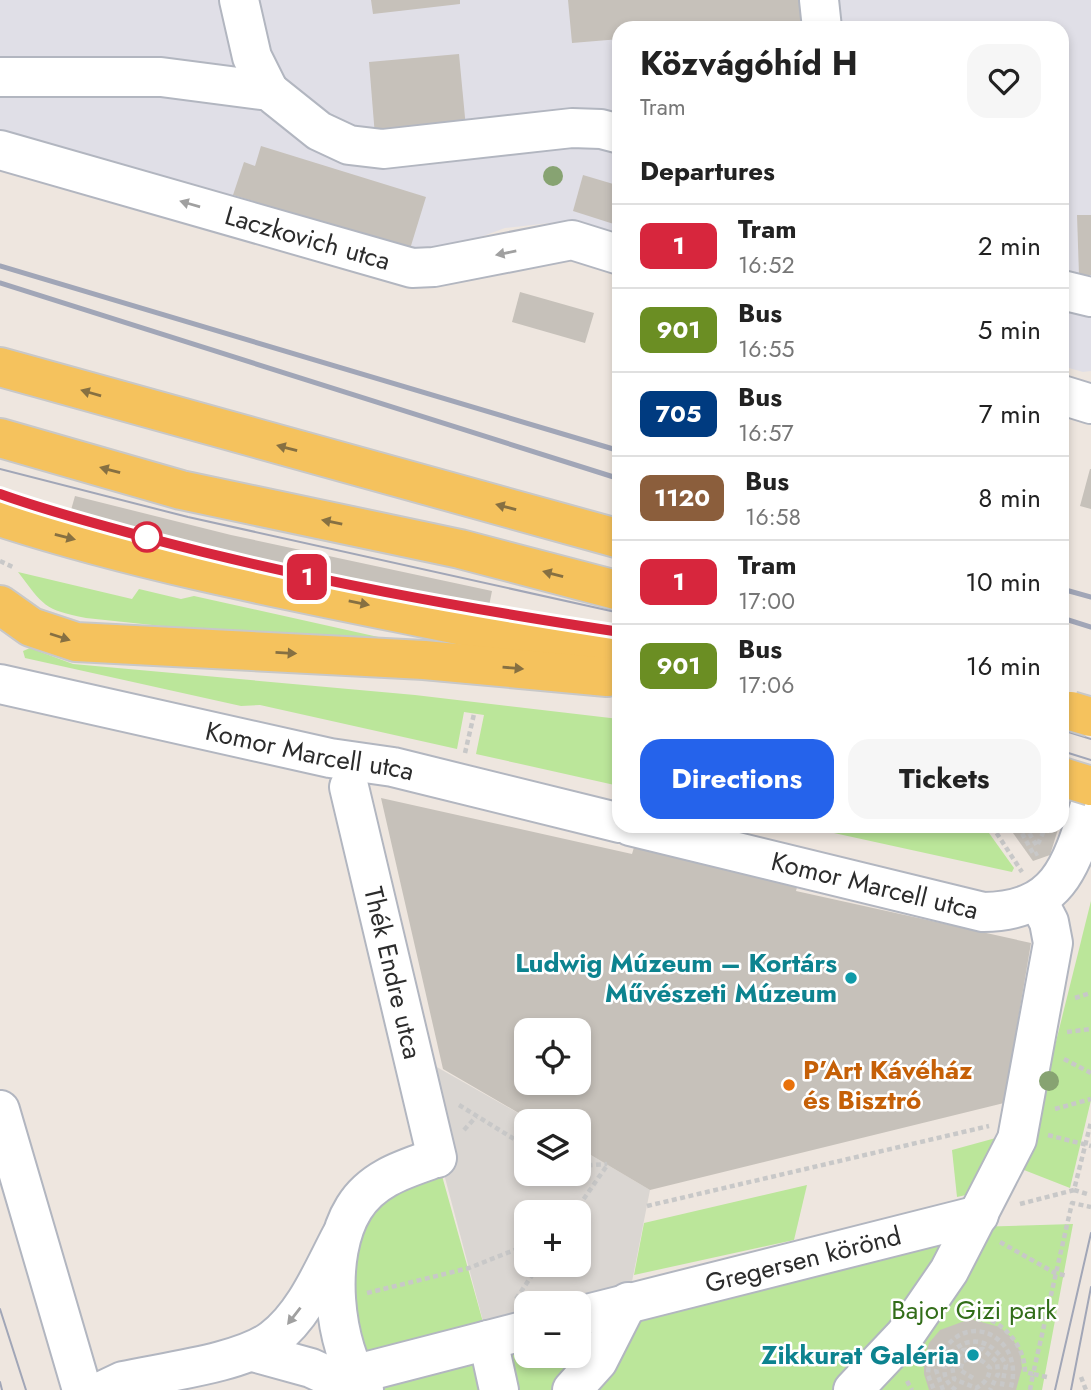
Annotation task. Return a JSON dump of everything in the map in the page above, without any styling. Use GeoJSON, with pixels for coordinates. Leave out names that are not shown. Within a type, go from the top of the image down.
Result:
{"type":"FeatureCollection","features":[{"type":"Feature","properties":{"kind":"main road"},"geometry":{"type":"LineString","coordinates":[[0,367],[612,536]]}},
{"type":"Feature","properties":{"kind":"main road"},"geometry":{"type":"LineString","coordinates":[[0,438],[181,490],[460,550],[612,589]]}},
{"type":"Feature","properties":{"kind":"main road"},"geometry":{"type":"LineString","coordinates":[[0,517],[50,533],[235,578],[612,658]]}},
{"type":"Feature","properties":{"kind":"main road"},"geometry":{"type":"LineString","coordinates":[[0,605],[31,627],[76,642],[424,660],[612,677]]}},
{"type":"Feature","properties":{"kind":"main road"},"geometry":{"type":"LineString","coordinates":[[1069,779],[1091,786]]}},
{"type":"Feature","properties":{"kind":"street"},"geometry":{"type":"LineString","coordinates":[[239,0],[252,57],[269,91],[319,131],[349,145],[383,149],[572,128],[612,132]]}},
{"type":"Feature","properties":{"kind":"street"},"geometry":{"type":"LineString","coordinates":[[819,0],[821,21]]}},
{"type":"Feature","properties":{"kind":"street"},"geometry":{"type":"LineString","coordinates":[[0,77],[161,77],[269,91]]}},
{"type":"Feature","properties":{"kind":"street","name":"Laczkovich utca"},"geometry":{"type":"LineString","coordinates":[[0,150],[412,268],[434,267],[572,240],[612,252]]}},
{"type":"Feature","properties":{"kind":"street"},"geometry":{"type":"LineString","coordinates":[[1069,292],[1091,297]]}},
{"type":"Feature","properties":{"kind":"street"},"geometry":{"type":"LineString","coordinates":[[1069,397],[1091,404]]}},
{"type":"Feature","properties":{"kind":"street","name":"Komor Marcell utca"},"geometry":{"type":"LineString","coordinates":[[0,684],[330,758],[393,767],[612,821]]}},
{"type":"Feature","properties":{"kind":"street","name":"Thék Endre utca"},"geometry":{"type":"LineString","coordinates":[[341,1236],[354,1208],[371,1189],[393,1172],[434,1159],[418,1079],[349,787]]}},
{"type":"Feature","properties":{"kind":"street","name":"Komor Marcell utca"},"geometry":{"type":"LineString","coordinates":[[653,833],[818,884],[983,912],[1011,912],[1033,891],[1056,886],[1072,858],[1091,802]]}},
{"type":"Feature","properties":{"kind":"street"},"geometry":{"type":"LineString","coordinates":[[853,1390],[905,1335],[950,1271],[1017,1139],[1053,943],[1049,922],[1033,891]]}},
{"type":"Feature","properties":{"kind":"street"},"geometry":{"type":"LineString","coordinates":[[0,1110],[82,1390]]}},
{"type":"Feature","properties":{"kind":"street","name":"Gregersen körönd"},"geometry":{"type":"LineString","coordinates":[[591,1313],[976,1221]]}},
{"type":"Feature","properties":{"kind":"street"},"geometry":{"type":"LineString","coordinates":[[341,1236],[336,1300],[359,1385]]}},
{"type":"Feature","properties":{"kind":"street"},"geometry":{"type":"LineString","coordinates":[[104,1390],[123,1381],[253,1352],[275,1338],[295,1317],[341,1236]]}},
{"type":"Feature","properties":{"kind":"street"},"geometry":{"type":"LineString","coordinates":[[572,1390],[598,1361],[628,1302]]}},
{"type":"Feature","properties":{"kind":"street"},"geometry":{"type":"LineString","coordinates":[[253,1352],[359,1385],[514,1333]]}},
{"type":"Feature","properties":{"kind":"street"},"geometry":{"type":"LineString","coordinates":[[488,1340],[499,1390]]}},
{"type":"Feature","properties":{"kind":"path"},"geometry":{"type":"LineString","coordinates":[[0,561],[15,568]]}},
{"type":"Feature","properties":{"kind":"path"},"geometry":{"type":"LineString","coordinates":[[464,757],[474,714]]}},
{"type":"Feature","properties":{"kind":"path"},"geometry":{"type":"LineString","coordinates":[[996,833],[1033,891]]}},
{"type":"Feature","properties":{"kind":"path"},"geometry":{"type":"LineString","coordinates":[[1022,833],[1034,855]]}},
{"type":"Feature","properties":{"kind":"path"},"geometry":{"type":"LineString","coordinates":[[1029,833],[1037,846],[1043,833]]}},
{"type":"Feature","properties":{"kind":"path"},"geometry":{"type":"LineString","coordinates":[[418,1079],[514,1139]]}},
{"type":"Feature","properties":{"kind":"path"},"geometry":{"type":"LineString","coordinates":[[647,1206],[1022,1119],[1091,1099]]}},
{"type":"Feature","properties":{"kind":"path"},"geometry":{"type":"LineString","coordinates":[[1074,1190],[1088,1146],[1091,1122]]}},
{"type":"Feature","properties":{"kind":"path"},"geometry":{"type":"LineString","coordinates":[[584,1200],[608,1164],[591,1165]]}},
{"type":"Feature","properties":{"kind":"path"},"geometry":{"type":"LineString","coordinates":[[976,1221],[1074,1190],[1087,1194]]}},
{"type":"Feature","properties":{"kind":"path"},"geometry":{"type":"LineString","coordinates":[[1030,1390],[1072,1203],[1091,1208]]}},
{"type":"Feature","properties":{"kind":"path"},"geometry":{"type":"LineString","coordinates":[[976,1221],[1055,1273],[1068,1276]]}},
{"type":"Feature","properties":{"kind":"path"},"geometry":{"type":"LineString","coordinates":[[336,1300],[469,1268],[514,1250]]}},
{"type":"Feature","properties":{"kind":"path"},"geometry":{"type":"LineString","coordinates":[[964,1321],[962,1315],[1004,1328],[1020,1344],[1025,1373],[1047,1377]]}},
{"type":"Feature","properties":{"kind":"path"},"geometry":{"type":"LineString","coordinates":[[943,1390],[936,1370],[947,1343],[959,1334],[977,1331],[988,1333],[1008,1351],[1014,1365],[1010,1390]]}},
{"type":"Feature","properties":{"kind":"path"},"geometry":{"type":"LineString","coordinates":[[956,1390],[950,1386],[944,1371],[947,1357],[957,1345],[977,1340],[993,1347],[1006,1365],[1001,1390]]}},
{"type":"Feature","properties":{"kind":"path"},"geometry":{"type":"LineString","coordinates":[[973,1378],[960,1370],[963,1361],[972,1357],[984,1361],[990,1368],[989,1374],[985,1384],[976,1388],[954,1379],[952,1365],[963,1350],[983,1349],[997,1362],[998,1374],[990,1390]]}},
{"type":"Feature","properties":{"kind":"path"},"geometry":{"type":"LineString","coordinates":[[1081,1377],[1086,1390]]}},
{"type":"Feature","properties":{"kind":"shaded area"},"geometry":{"type":"Polygon","coordinates":[[[0,0],[1091,0],[1091,371],[1069,368],[1069,21],[612,21],[612,232],[576,220],[505,228],[426,257],[0,135],[0,0]]]}},
{"type":"Feature","properties":{"kind":"shaded area"},"geometry":{"type":"Polygon","coordinates":[[[412,1053],[514,1111],[514,1186],[591,1186],[591,1155],[650,1190],[628,1302],[591,1303],[591,1291],[514,1291],[514,1333],[488,1340],[412,1053]]]}},
{"type":"Feature","properties":{"kind":"green space"},"geometry":{"type":"Polygon","coordinates":[[[18,572],[132,599],[139,589],[181,599],[194,596],[450,653],[453,657],[86,618],[53,609],[39,599],[18,572]]]}},
{"type":"Feature","properties":{"kind":"green space"},"geometry":{"type":"Polygon","coordinates":[[[30,648],[73,664],[415,695],[612,718],[612,784],[476,754],[484,715],[464,712],[457,749],[260,705],[241,706],[25,658],[23,651],[30,648]]]}},
{"type":"Feature","properties":{"kind":"green space"},"geometry":{"type":"Polygon","coordinates":[[[834,833],[989,833],[1014,868],[1012,872],[834,833]]]}},
{"type":"Feature","properties":{"kind":"green space"},"geometry":{"type":"Polygon","coordinates":[[[1091,901],[1091,1100],[1070,1188],[1024,1170],[1091,901]]]}},
{"type":"Feature","properties":{"kind":"green space"},"geometry":{"type":"Polygon","coordinates":[[[1003,1136],[975,1193],[957,1197],[952,1150],[1003,1136]]]}},
{"type":"Feature","properties":{"kind":"green space","name":"Bajor Gizi park"},"geometry":{"type":"Polygon","coordinates":[[[437,1158],[488,1340],[514,1333],[514,1368],[591,1368],[591,1313],[973,1227],[1073,1224],[1042,1390],[364,1390],[341,1236],[437,1158]]]}},
{"type":"Feature","properties":{"kind":"green space"},"geometry":{"type":"Polygon","coordinates":[[[807,1185],[794,1240],[634,1275],[644,1223],[807,1185]]]}},
{"type":"Feature","properties":{"kind":"building"},"geometry":{"type":"Polygon","coordinates":[[[371,0],[460,0],[460,4],[373,14],[371,0]]]}},
{"type":"Feature","properties":{"kind":"building"},"geometry":{"type":"Polygon","coordinates":[[[568,0],[799,0],[801,21],[612,21],[612,40],[572,43],[568,0]]]}},
{"type":"Feature","properties":{"kind":"building"},"geometry":{"type":"Polygon","coordinates":[[[459,54],[466,128],[375,136],[369,62],[459,54]]]}},
{"type":"Feature","properties":{"kind":"building"},"geometry":{"type":"Polygon","coordinates":[[[261,146],[426,197],[410,249],[233,195],[244,162],[255,166],[261,146]]]}},
{"type":"Feature","properties":{"kind":"building"},"geometry":{"type":"Polygon","coordinates":[[[583,175],[612,184],[612,223],[573,211],[583,175]]]}},
{"type":"Feature","properties":{"kind":"building"},"geometry":{"type":"Polygon","coordinates":[[[1077,215],[1091,215],[1091,275],[1079,275],[1077,215]]]}},
{"type":"Feature","properties":{"kind":"building"},"geometry":{"type":"Polygon","coordinates":[[[520,292],[594,313],[585,343],[512,322],[520,292]]]}},
{"type":"Feature","properties":{"kind":"building"},"geometry":{"type":"Polygon","coordinates":[[[1091,469],[1091,509],[1080,506],[1091,469]]]}},
{"type":"Feature","properties":{"kind":"building"},"geometry":{"type":"Polygon","coordinates":[[[75,496],[231,535],[492,591],[489,606],[383,588],[175,539],[71,510],[75,496]]]}},
{"type":"Feature","properties":{"kind":"building"},"geometry":{"type":"Polygon","coordinates":[[[381,798],[632,854],[635,844],[799,880],[796,891],[1031,943],[1004,1103],[650,1190],[591,1155],[591,1109],[514,1110],[443,1069],[381,798]]]}},
{"type":"Feature","properties":{"kind":"building"},"geometry":{"type":"Polygon","coordinates":[[[1013,833],[1057,833],[1050,855],[1033,861],[1013,833]]]}},
{"type":"Feature","properties":{"kind":"building","name":"Zikkurat Galéria"},"geometry":{"type":"Polygon","coordinates":[[[970,1319],[1000,1327],[1012,1338],[1020,1351],[1022,1368],[1016,1390],[929,1390],[924,1374],[924,1358],[929,1343],[940,1330],[970,1319]]]}},
{"type":"Feature","properties":{"kind":"tram line"},"geometry":{"type":"LineString","coordinates":[[0,469],[188,517],[612,611]]}},
{"type":"Feature","properties":{"kind":"tram line"},"geometry":{"type":"LineString","coordinates":[[0,494],[114,529],[268,567],[443,603],[612,631]]}},
{"type":"Feature","properties":{"kind":"tram line","name":"1"},"geometry":{"type":"LineString","coordinates":[[0,494],[118,530],[326,582],[427,602],[612,631]]}},
{"type":"Feature","properties":{"kind":"tram line"},"geometry":{"type":"LineString","coordinates":[[1069,732],[1091,739]]}},
{"type":"Feature","properties":{"kind":"tram line"},"geometry":{"type":"LineString","coordinates":[[1069,753],[1091,760]]}},
{"type":"Feature","properties":{"kind":"tram line"},"geometry":{"type":"LineString","coordinates":[[1055,1390],[1091,1233]]}},
{"type":"Feature","properties":{"kind":"tram line"},"geometry":{"type":"LineString","coordinates":[[1071,1390],[1091,1287]]}},
{"type":"Feature","properties":{"kind":"tram line"},"geometry":{"type":"LineString","coordinates":[[0,1309],[26,1390]]}},
{"type":"Feature","properties":{"kind":"tram line"},"geometry":{"type":"LineString","coordinates":[[0,1382],[2,1390]]}},
{"type":"Feature","properties":{"kind":"railway"},"geometry":{"type":"LineString","coordinates":[[0,266],[612,449]]}},
{"type":"Feature","properties":{"kind":"railway"},"geometry":{"type":"LineString","coordinates":[[0,283],[612,476]]}},
{"type":"Feature","properties":{"kind":"railway"},"geometry":{"type":"LineString","coordinates":[[1069,591],[1091,597]]}},
{"type":"Feature","properties":{"kind":"railway"},"geometry":{"type":"LineString","coordinates":[[1069,620],[1091,627]]}},
{"type":"Feature","properties":{"kind":"place","name":"Ludwig Múzeum – Kortárs Művészeti Múzeum"},"geometry":{"type":"Point","coordinates":[851,978]}},
{"type":"Feature","properties":{"kind":"place","name":"P’Art Kávéház és Bisztró"},"geometry":{"type":"Point","coordinates":[789,1085]}},
{"type":"Feature","properties":{"kind":"place","name":"Zikkurat Galéria"},"geometry":{"type":"Point","coordinates":[973,1355]}}]}
